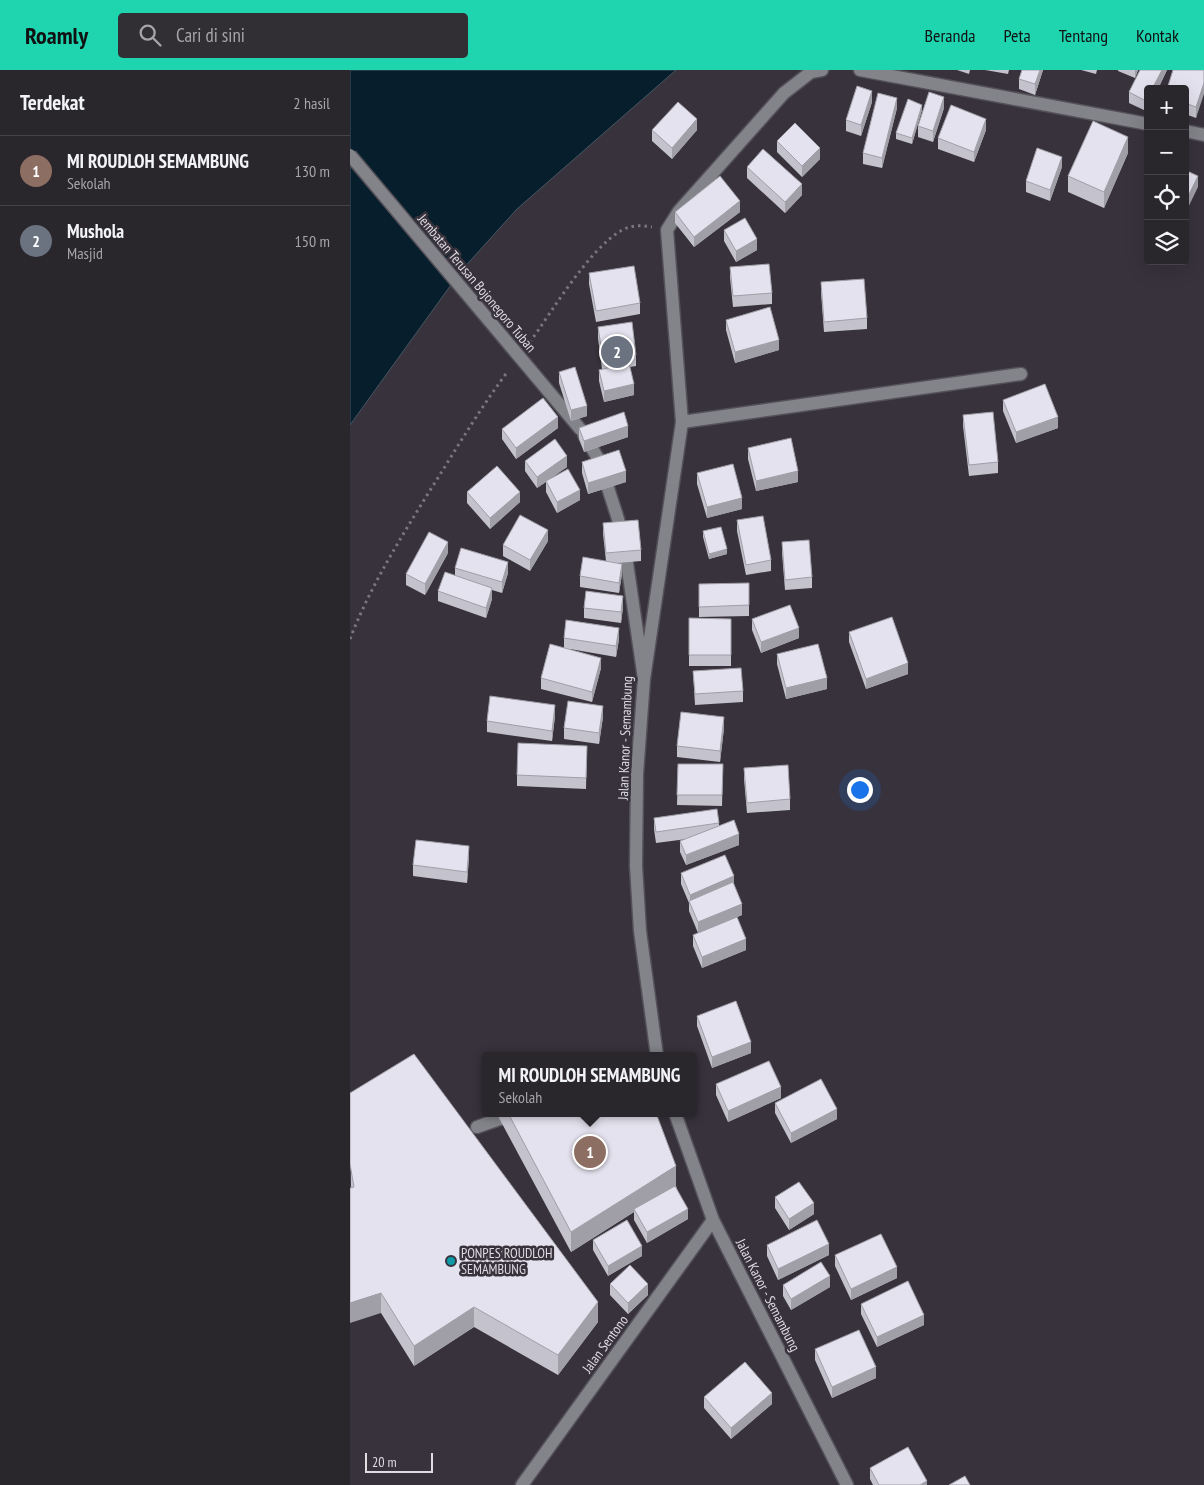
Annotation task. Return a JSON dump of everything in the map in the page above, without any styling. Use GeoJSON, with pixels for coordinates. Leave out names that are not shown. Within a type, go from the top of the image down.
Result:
{"type":"FeatureCollection","features":[{"type":"Feature","properties":{"kind":"street"},"geometry":{"type":"LineString","coordinates":[[644,679],[682,422],[667,230],[679,211],[784,93],[811,72],[822,70]]}},
{"type":"Feature","properties":{"kind":"street"},"geometry":{"type":"LineString","coordinates":[[860,70],[1144,123]]}},
{"type":"Feature","properties":{"kind":"street"},"geometry":{"type":"LineString","coordinates":[[1189,132],[1204,135]]}},
{"type":"Feature","properties":{"kind":"street","name":"Jembatan Terusan Bojonegoro Tuban"},"geometry":{"type":"LineString","coordinates":[[350,155],[581,430]]}},
{"type":"Feature","properties":{"kind":"street"},"geometry":{"type":"LineString","coordinates":[[682,422],[1021,374]]}},
{"type":"Feature","properties":{"kind":"street","name":"Jalan Kanor - Semambung"},"geometry":{"type":"LineString","coordinates":[[581,430],[599,460],[618,519],[627,562],[644,679],[638,774],[636,866],[640,931],[656,1052]]}},
{"type":"Feature","properties":{"kind":"street"},"geometry":{"type":"LineString","coordinates":[[477,1127],[506,1117]]}},
{"type":"Feature","properties":{"kind":"street","name":"Jalan Kanor - Semambung"},"geometry":{"type":"LineString","coordinates":[[676,1117],[713,1220],[847,1485]]}},
{"type":"Feature","properties":{"kind":"street","name":"Jalan Sentono"},"geometry":{"type":"LineString","coordinates":[[522,1485],[713,1220]]}},
{"type":"Feature","properties":{"kind":"path"},"geometry":{"type":"LineString","coordinates":[[525,348],[582,269],[607,242],[623,229],[641,225],[667,230]]}},
{"type":"Feature","properties":{"kind":"path"},"geometry":{"type":"LineString","coordinates":[[350,639],[357,620],[398,542],[483,405],[509,370]]}},
{"type":"Feature","properties":{"kind":"water"},"geometry":{"type":"Polygon","coordinates":[[[350,70],[676,70],[517,209],[461,271],[350,425],[350,70]]]}},
{"type":"Feature","properties":{"kind":"building"},"geometry":{"type":"Polygon","coordinates":[[[1022,70],[1040,70],[1035,84],[1019,79],[1022,70]]]}},
{"type":"Feature","properties":{"kind":"building"},"geometry":{"type":"Polygon","coordinates":[[[1140,70],[1162,70],[1154,85],[1144,85],[1144,100],[1129,92],[1140,70]]]}},
{"type":"Feature","properties":{"kind":"building"},"geometry":{"type":"Polygon","coordinates":[[[1173,70],[1204,70],[1204,83],[1196,107],[1189,104],[1189,85],[1168,85],[1173,70]]]}},
{"type":"Feature","properties":{"kind":"building"},"geometry":{"type":"Polygon","coordinates":[[[857,86],[872,91],[861,125],[846,120],[857,86]]]}},
{"type":"Feature","properties":{"kind":"building"},"geometry":{"type":"Polygon","coordinates":[[[929,92],[944,97],[933,131],[918,126],[929,92]]]}},
{"type":"Feature","properties":{"kind":"building"},"geometry":{"type":"Polygon","coordinates":[[[878,93],[897,98],[882,158],[863,153],[878,93]]]}},
{"type":"Feature","properties":{"kind":"building"},"geometry":{"type":"Polygon","coordinates":[[[908,99],[922,105],[912,138],[896,133],[908,99]]]}},
{"type":"Feature","properties":{"kind":"building"},"geometry":{"type":"Polygon","coordinates":[[[678,102],[697,119],[672,148],[652,130],[678,102]]]}},
{"type":"Feature","properties":{"kind":"building"},"geometry":{"type":"Polygon","coordinates":[[[951,105],[986,119],[974,152],[938,138],[951,105]]]}},
{"type":"Feature","properties":{"kind":"building"},"geometry":{"type":"Polygon","coordinates":[[[1093,121],[1128,137],[1104,192],[1068,176],[1093,121]]]}},
{"type":"Feature","properties":{"kind":"building"},"geometry":{"type":"Polygon","coordinates":[[[795,123],[820,148],[802,166],[777,141],[795,123]]]}},
{"type":"Feature","properties":{"kind":"building"},"geometry":{"type":"Polygon","coordinates":[[[1037,148],[1062,157],[1050,190],[1026,181],[1037,148]]]}},
{"type":"Feature","properties":{"kind":"building"},"geometry":{"type":"Polygon","coordinates":[[[763,149],[802,184],[785,202],[747,167],[763,149]]]}},
{"type":"Feature","properties":{"kind":"building"},"geometry":{"type":"Polygon","coordinates":[[[1189,172],[1198,176],[1189,195],[1189,172]]]}},
{"type":"Feature","properties":{"kind":"building"},"geometry":{"type":"Polygon","coordinates":[[[720,176],[740,201],[694,237],[675,212],[720,176]]]}},
{"type":"Feature","properties":{"kind":"building"},"geometry":{"type":"Polygon","coordinates":[[[745,218],[757,239],[736,251],[724,230],[745,218]]]}},
{"type":"Feature","properties":{"kind":"building"},"geometry":{"type":"Polygon","coordinates":[[[769,264],[772,293],[733,296],[730,267],[769,264]]]}},
{"type":"Feature","properties":{"kind":"building"},"geometry":{"type":"Polygon","coordinates":[[[634,266],[640,303],[596,311],[589,273],[634,266]]]}},
{"type":"Feature","properties":{"kind":"building"},"geometry":{"type":"Polygon","coordinates":[[[864,279],[867,318],[824,322],[821,282],[864,279]]]}},
{"type":"Feature","properties":{"kind":"building"},"geometry":{"type":"Polygon","coordinates":[[[770,307],[779,340],[735,352],[726,320],[770,307]]]}},
{"type":"Feature","properties":{"kind":"building"},"geometry":{"type":"Polygon","coordinates":[[[632,322],[636,355],[603,359],[598,327],[632,322]]]}},
{"type":"Feature","properties":{"kind":"building"},"geometry":{"type":"Polygon","coordinates":[[[629,363],[634,384],[604,391],[599,370],[629,363]]]}},
{"type":"Feature","properties":{"kind":"building"},"geometry":{"type":"Polygon","coordinates":[[[575,367],[587,406],[571,410],[559,372],[575,367]]]}},
{"type":"Feature","properties":{"kind":"building"},"geometry":{"type":"Polygon","coordinates":[[[1045,384],[1058,417],[1016,432],[1003,400],[1045,384]]]}},
{"type":"Feature","properties":{"kind":"building"},"geometry":{"type":"Polygon","coordinates":[[[543,398],[558,417],[516,448],[502,429],[543,398]]]}},
{"type":"Feature","properties":{"kind":"building"},"geometry":{"type":"Polygon","coordinates":[[[624,412],[628,426],[584,441],[579,428],[624,412]]]}},
{"type":"Feature","properties":{"kind":"building"},"geometry":{"type":"Polygon","coordinates":[[[993,412],[998,462],[969,465],[963,415],[993,412]]]}},
{"type":"Feature","properties":{"kind":"building"},"geometry":{"type":"Polygon","coordinates":[[[791,438],[798,471],[756,481],[748,448],[791,438]]]}},
{"type":"Feature","properties":{"kind":"building"},"geometry":{"type":"Polygon","coordinates":[[[555,439],[567,456],[537,477],[525,461],[555,439]]]}},
{"type":"Feature","properties":{"kind":"building"},"geometry":{"type":"Polygon","coordinates":[[[619,450],[626,471],[588,483],[582,462],[619,450]]]}},
{"type":"Feature","properties":{"kind":"building"},"geometry":{"type":"Polygon","coordinates":[[[733,464],[742,498],[707,507],[697,473],[733,464]]]}},
{"type":"Feature","properties":{"kind":"building"},"geometry":{"type":"Polygon","coordinates":[[[497,466],[520,492],[490,518],[467,492],[497,466]]]}},
{"type":"Feature","properties":{"kind":"building"},"geometry":{"type":"Polygon","coordinates":[[[568,469],[580,490],[557,502],[546,481],[568,469]]]}},
{"type":"Feature","properties":{"kind":"building"},"geometry":{"type":"Polygon","coordinates":[[[520,515],[548,530],[530,560],[503,545],[520,515]]]}},
{"type":"Feature","properties":{"kind":"building"},"geometry":{"type":"Polygon","coordinates":[[[763,516],[771,560],[746,565],[737,520],[763,516]]]}},
{"type":"Feature","properties":{"kind":"building"},"geometry":{"type":"Polygon","coordinates":[[[638,520],[641,550],[606,553],[603,523],[638,520]]]}},
{"type":"Feature","properties":{"kind":"building"},"geometry":{"type":"Polygon","coordinates":[[[721,527],[727,549],[709,554],[703,531],[721,527]]]}},
{"type":"Feature","properties":{"kind":"building"},"geometry":{"type":"Polygon","coordinates":[[[429,532],[448,542],[425,584],[406,574],[429,532]]]}},
{"type":"Feature","properties":{"kind":"building"},"geometry":{"type":"Polygon","coordinates":[[[809,540],[812,577],[785,580],[782,542],[809,540]]]}},
{"type":"Feature","properties":{"kind":"building"},"geometry":{"type":"Polygon","coordinates":[[[461,548],[508,562],[502,582],[455,568],[461,548]]]}},
{"type":"Feature","properties":{"kind":"building"},"geometry":{"type":"Polygon","coordinates":[[[583,557],[622,564],[619,583],[580,576],[583,557]]]}},
{"type":"Feature","properties":{"kind":"building"},"geometry":{"type":"Polygon","coordinates":[[[445,572],[492,588],[486,608],[438,591],[445,572]]]}},
{"type":"Feature","properties":{"kind":"building"},"geometry":{"type":"Polygon","coordinates":[[[749,583],[749,605],[699,607],[699,584],[749,583]]]}},
{"type":"Feature","properties":{"kind":"building"},"geometry":{"type":"Polygon","coordinates":[[[586,591],[623,596],[621,612],[584,608],[586,591]]]}},
{"type":"Feature","properties":{"kind":"building"},"geometry":{"type":"Polygon","coordinates":[[[790,605],[799,628],[761,642],[752,619],[790,605]]]}},
{"type":"Feature","properties":{"kind":"building"},"geometry":{"type":"Polygon","coordinates":[[[892,617],[908,663],[866,679],[849,632],[892,617]]]}},
{"type":"Feature","properties":{"kind":"building"},"geometry":{"type":"Polygon","coordinates":[[[689,618],[731,619],[731,655],[689,655],[689,618]]]}},
{"type":"Feature","properties":{"kind":"building"},"geometry":{"type":"Polygon","coordinates":[[[566,620],[619,628],[616,646],[564,638],[566,620]]]}},
{"type":"Feature","properties":{"kind":"building"},"geometry":{"type":"Polygon","coordinates":[[[550,644],[601,658],[592,692],[541,678],[550,644]]]}},
{"type":"Feature","properties":{"kind":"building"},"geometry":{"type":"Polygon","coordinates":[[[818,644],[827,678],[786,688],[777,654],[818,644]]]}},
{"type":"Feature","properties":{"kind":"building"},"geometry":{"type":"Polygon","coordinates":[[[741,668],[743,691],[695,694],[693,671],[741,668]]]}},
{"type":"Feature","properties":{"kind":"building"},"geometry":{"type":"Polygon","coordinates":[[[490,696],[555,705],[552,731],[487,721],[490,696]]]}},
{"type":"Feature","properties":{"kind":"building"},"geometry":{"type":"Polygon","coordinates":[[[568,701],[603,706],[599,733],[564,728],[568,701]]]}},
{"type":"Feature","properties":{"kind":"building"},"geometry":{"type":"Polygon","coordinates":[[[681,712],[724,717],[720,751],[677,746],[681,712]]]}},
{"type":"Feature","properties":{"kind":"building"},"geometry":{"type":"Polygon","coordinates":[[[518,743],[587,746],[586,778],[517,775],[518,743]]]}},
{"type":"Feature","properties":{"kind":"building"},"geometry":{"type":"Polygon","coordinates":[[[678,764],[723,764],[722,795],[677,795],[678,764]]]}},
{"type":"Feature","properties":{"kind":"building"},"geometry":{"type":"Polygon","coordinates":[[[788,765],[790,799],[747,803],[744,768],[788,765]]]}},
{"type":"Feature","properties":{"kind":"building"},"geometry":{"type":"Polygon","coordinates":[[[717,809],[719,823],[656,832],[654,818],[717,809]]]}},
{"type":"Feature","properties":{"kind":"building"},"geometry":{"type":"Polygon","coordinates":[[[734,820],[739,834],[686,855],[680,841],[734,820]]]}},
{"type":"Feature","properties":{"kind":"building"},"geometry":{"type":"Polygon","coordinates":[[[416,840],[469,846],[467,872],[413,865],[416,840]]]}},
{"type":"Feature","properties":{"kind":"building"},"geometry":{"type":"Polygon","coordinates":[[[725,855],[734,876],[690,895],[681,873],[725,855]]]}},
{"type":"Feature","properties":{"kind":"building"},"geometry":{"type":"Polygon","coordinates":[[[733,882],[742,904],[698,922],[689,901],[733,882]]]}},
{"type":"Feature","properties":{"kind":"building"},"geometry":{"type":"Polygon","coordinates":[[[737,917],[746,939],[702,957],[693,935],[737,917]]]}},
{"type":"Feature","properties":{"kind":"building"},"geometry":{"type":"Polygon","coordinates":[[[736,1001],[751,1042],[712,1057],[697,1016],[736,1001]]]}},
{"type":"Feature","properties":{"kind":"building","name":"PONPES ROUDLOH SEMAMBUNG"},"geometry":{"type":"Polygon","coordinates":[[[414,1054],[598,1302],[558,1355],[474,1307],[414,1346],[381,1293],[350,1303],[350,1188],[354,1187],[350,1164],[350,1093],[414,1054]]]}},
{"type":"Feature","properties":{"kind":"building"},"geometry":{"type":"Polygon","coordinates":[[[769,1061],[781,1087],[728,1111],[716,1084],[769,1061]]]}},
{"type":"Feature","properties":{"kind":"building"},"geometry":{"type":"Polygon","coordinates":[[[821,1079],[837,1109],[791,1133],[775,1103],[821,1079]]]}},
{"type":"Feature","properties":{"kind":"building"},"geometry":{"type":"Polygon","coordinates":[[[510,1117],[658,1117],[676,1166],[571,1232],[510,1117]]]}},
{"type":"Feature","properties":{"kind":"building"},"geometry":{"type":"Polygon","coordinates":[[[799,1182],[814,1203],[789,1219],[775,1197],[799,1182]]]}},
{"type":"Feature","properties":{"kind":"building"},"geometry":{"type":"Polygon","coordinates":[[[675,1186],[688,1209],[647,1232],[634,1209],[675,1186]]]}},
{"type":"Feature","properties":{"kind":"building"},"geometry":{"type":"Polygon","coordinates":[[[627,1220],[642,1246],[608,1266],[593,1240],[627,1220]]]}},
{"type":"Feature","properties":{"kind":"building"},"geometry":{"type":"Polygon","coordinates":[[[817,1220],[829,1244],[778,1269],[767,1245],[817,1220]]]}},
{"type":"Feature","properties":{"kind":"building"},"geometry":{"type":"Polygon","coordinates":[[[881,1234],[897,1267],[851,1289],[835,1255],[881,1234]]]}},
{"type":"Feature","properties":{"kind":"building"},"geometry":{"type":"Polygon","coordinates":[[[821,1262],[830,1276],[791,1299],[783,1285],[821,1262]]]}},
{"type":"Feature","properties":{"kind":"building"},"geometry":{"type":"Polygon","coordinates":[[[630,1265],[648,1284],[628,1303],[610,1284],[630,1265]]]}},
{"type":"Feature","properties":{"kind":"building"},"geometry":{"type":"Polygon","coordinates":[[[908,1281],[924,1315],[877,1337],[861,1304],[908,1281]]]}},
{"type":"Feature","properties":{"kind":"building"},"geometry":{"type":"Polygon","coordinates":[[[859,1330],[876,1367],[832,1387],[815,1349],[859,1330]]]}},
{"type":"Feature","properties":{"kind":"building"},"geometry":{"type":"Polygon","coordinates":[[[745,1362],[772,1393],[731,1428],[704,1397],[745,1362]]]}},
{"type":"Feature","properties":{"kind":"building"},"geometry":{"type":"Polygon","coordinates":[[[908,1447],[927,1481],[920,1485],[879,1485],[870,1468],[908,1447]]]}},
{"type":"Feature","properties":{"kind":"building"},"geometry":{"type":"Polygon","coordinates":[[[965,1476],[970,1485],[949,1485],[965,1476]]]}},
{"type":"Feature","properties":{"kind":"place","name":"Mushola"},"geometry":{"type":"Point","coordinates":[617,352]}},
{"type":"Feature","properties":{"kind":"place","name":"MI ROUDLOH SEMAMBUNG"},"geometry":{"type":"Point","coordinates":[590,1152]}},
{"type":"Feature","properties":{"kind":"place","name":"PONPES ROUDLOH SEMAMBUNG"},"geometry":{"type":"Point","coordinates":[451,1261]}}]}
